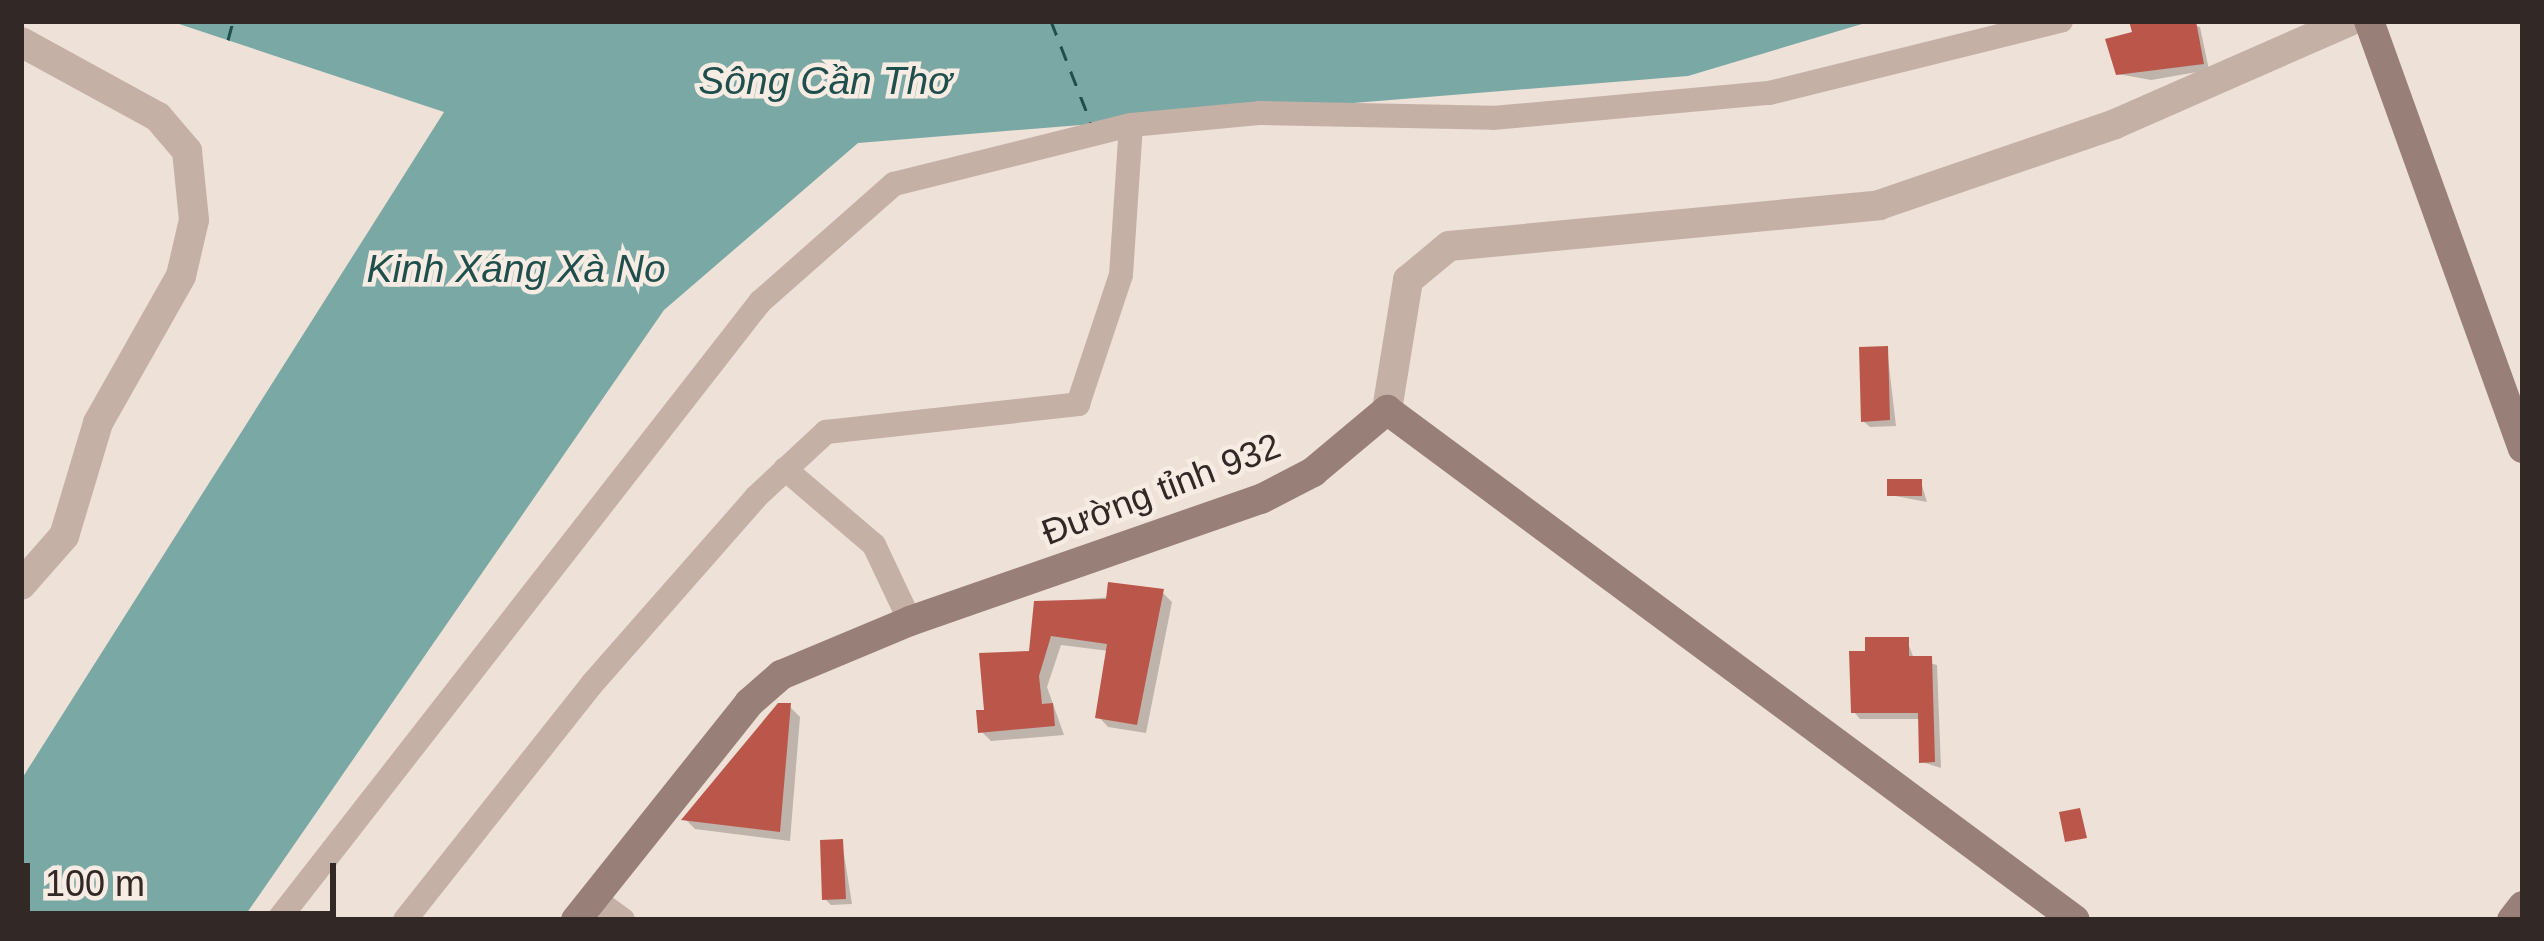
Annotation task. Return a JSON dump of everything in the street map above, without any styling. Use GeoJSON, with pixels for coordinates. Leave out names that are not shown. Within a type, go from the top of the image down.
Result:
{"type":"FeatureCollection","features":[{"type":"Feature","properties":{"kind":"main road"},"geometry":{"type":"LineString","coordinates":[[2369,21],[2523,448]]}},
{"type":"Feature","properties":{"kind":"main road","name":"Đường tỉnh 932"},"geometry":{"type":"LineString","coordinates":[[585,909],[764,688],[817,656],[910,620],[1261,499],[1340,453],[1387,410]]}},
{"type":"Feature","properties":{"kind":"main road"},"geometry":{"type":"LineString","coordinates":[[1387,410],[2075,920]]}},
{"type":"Feature","properties":{"kind":"main road"},"geometry":{"type":"LineString","coordinates":[[2512,920],[2523,906]]}},
{"type":"Feature","properties":{"kind":"street"},"geometry":{"type":"LineString","coordinates":[[278,920],[760,302],[894,184],[1131,125],[1261,112],[1493,118],[1745,96],[1942,56],[2061,21]]}},
{"type":"Feature","properties":{"kind":"street"},"geometry":{"type":"LineString","coordinates":[[1387,410],[1408,280],[1449,246],[1879,205],[2115,124],[2350,21]]}},
{"type":"Feature","properties":{"kind":"street"},"geometry":{"type":"LineString","coordinates":[[21,42],[158,117],[187,151],[194,220],[181,275],[98,423],[64,536],[21,585]]}},
{"type":"Feature","properties":{"kind":"street"},"geometry":{"type":"LineString","coordinates":[[405,920],[592,684],[785,469],[836,426],[1078,404],[1121,275],[1131,125]]}},
{"type":"Feature","properties":{"kind":"street"},"geometry":{"type":"LineString","coordinates":[[785,469],[874,544],[910,620]]}},
{"type":"Feature","properties":{"kind":"street"},"geometry":{"type":"LineString","coordinates":[[585,909],[623,920]]}},
{"type":"Feature","properties":{"kind":"water","name":"Kinh Xáng Xà No"},"geometry":{"type":"Polygon","coordinates":[[[170,21],[1872,21],[1688,76],[858,143],[664,310],[242,920],[21,920],[21,780],[444,112],[170,21]]]}},
{"type":"Feature","properties":{"kind":"building"},"geometry":{"type":"Polygon","coordinates":[[[2129,21],[2196,21],[2204,64],[2116,75],[2105,39],[2132,32],[2129,21]]]}},
{"type":"Feature","properties":{"kind":"building"},"geometry":{"type":"Polygon","coordinates":[[[1888,346],[1890,420],[1861,422],[1859,347],[1888,346]]]}},
{"type":"Feature","properties":{"kind":"building"},"geometry":{"type":"Polygon","coordinates":[[[1887,479],[1922,479],[1922,496],[1887,496],[1887,479]]]}},
{"type":"Feature","properties":{"kind":"building"},"geometry":{"type":"Polygon","coordinates":[[[1108,582],[1164,589],[1137,725],[1095,718],[1107,644],[1051,636],[1039,676],[1042,704],[1053,703],[1055,726],[978,733],[976,710],[984,710],[979,653],[1029,651],[1034,601],[1106,599],[1108,582]]]}},
{"type":"Feature","properties":{"kind":"building"},"geometry":{"type":"Polygon","coordinates":[[[1865,637],[1909,637],[1909,656],[1932,656],[1935,762],[1919,763],[1918,713],[1851,713],[1849,651],[1865,651],[1865,637]]]}},
{"type":"Feature","properties":{"kind":"building"},"geometry":{"type":"Polygon","coordinates":[[[778,703],[791,703],[780,832],[681,820],[778,703]]]}},
{"type":"Feature","properties":{"kind":"building"},"geometry":{"type":"Polygon","coordinates":[[[2080,808],[2087,838],[2065,842],[2059,812],[2080,808]]]}},
{"type":"Feature","properties":{"kind":"building"},"geometry":{"type":"Polygon","coordinates":[[[843,839],[846,899],[822,900],[820,840],[843,839]]]}},
{"type":"Feature","properties":{"kind":"ferry route"},"geometry":{"type":"LineString","coordinates":[[228,40],[233,21]]}},
{"type":"Feature","properties":{"kind":"ferry route"},"geometry":{"type":"LineString","coordinates":[[1051,21],[1091,123]]}},
{"type":"Feature","properties":{"kind":"water label","name":"Sông Cần Thơ"},"geometry":{"type":"Point","coordinates":[825,81]}}]}
